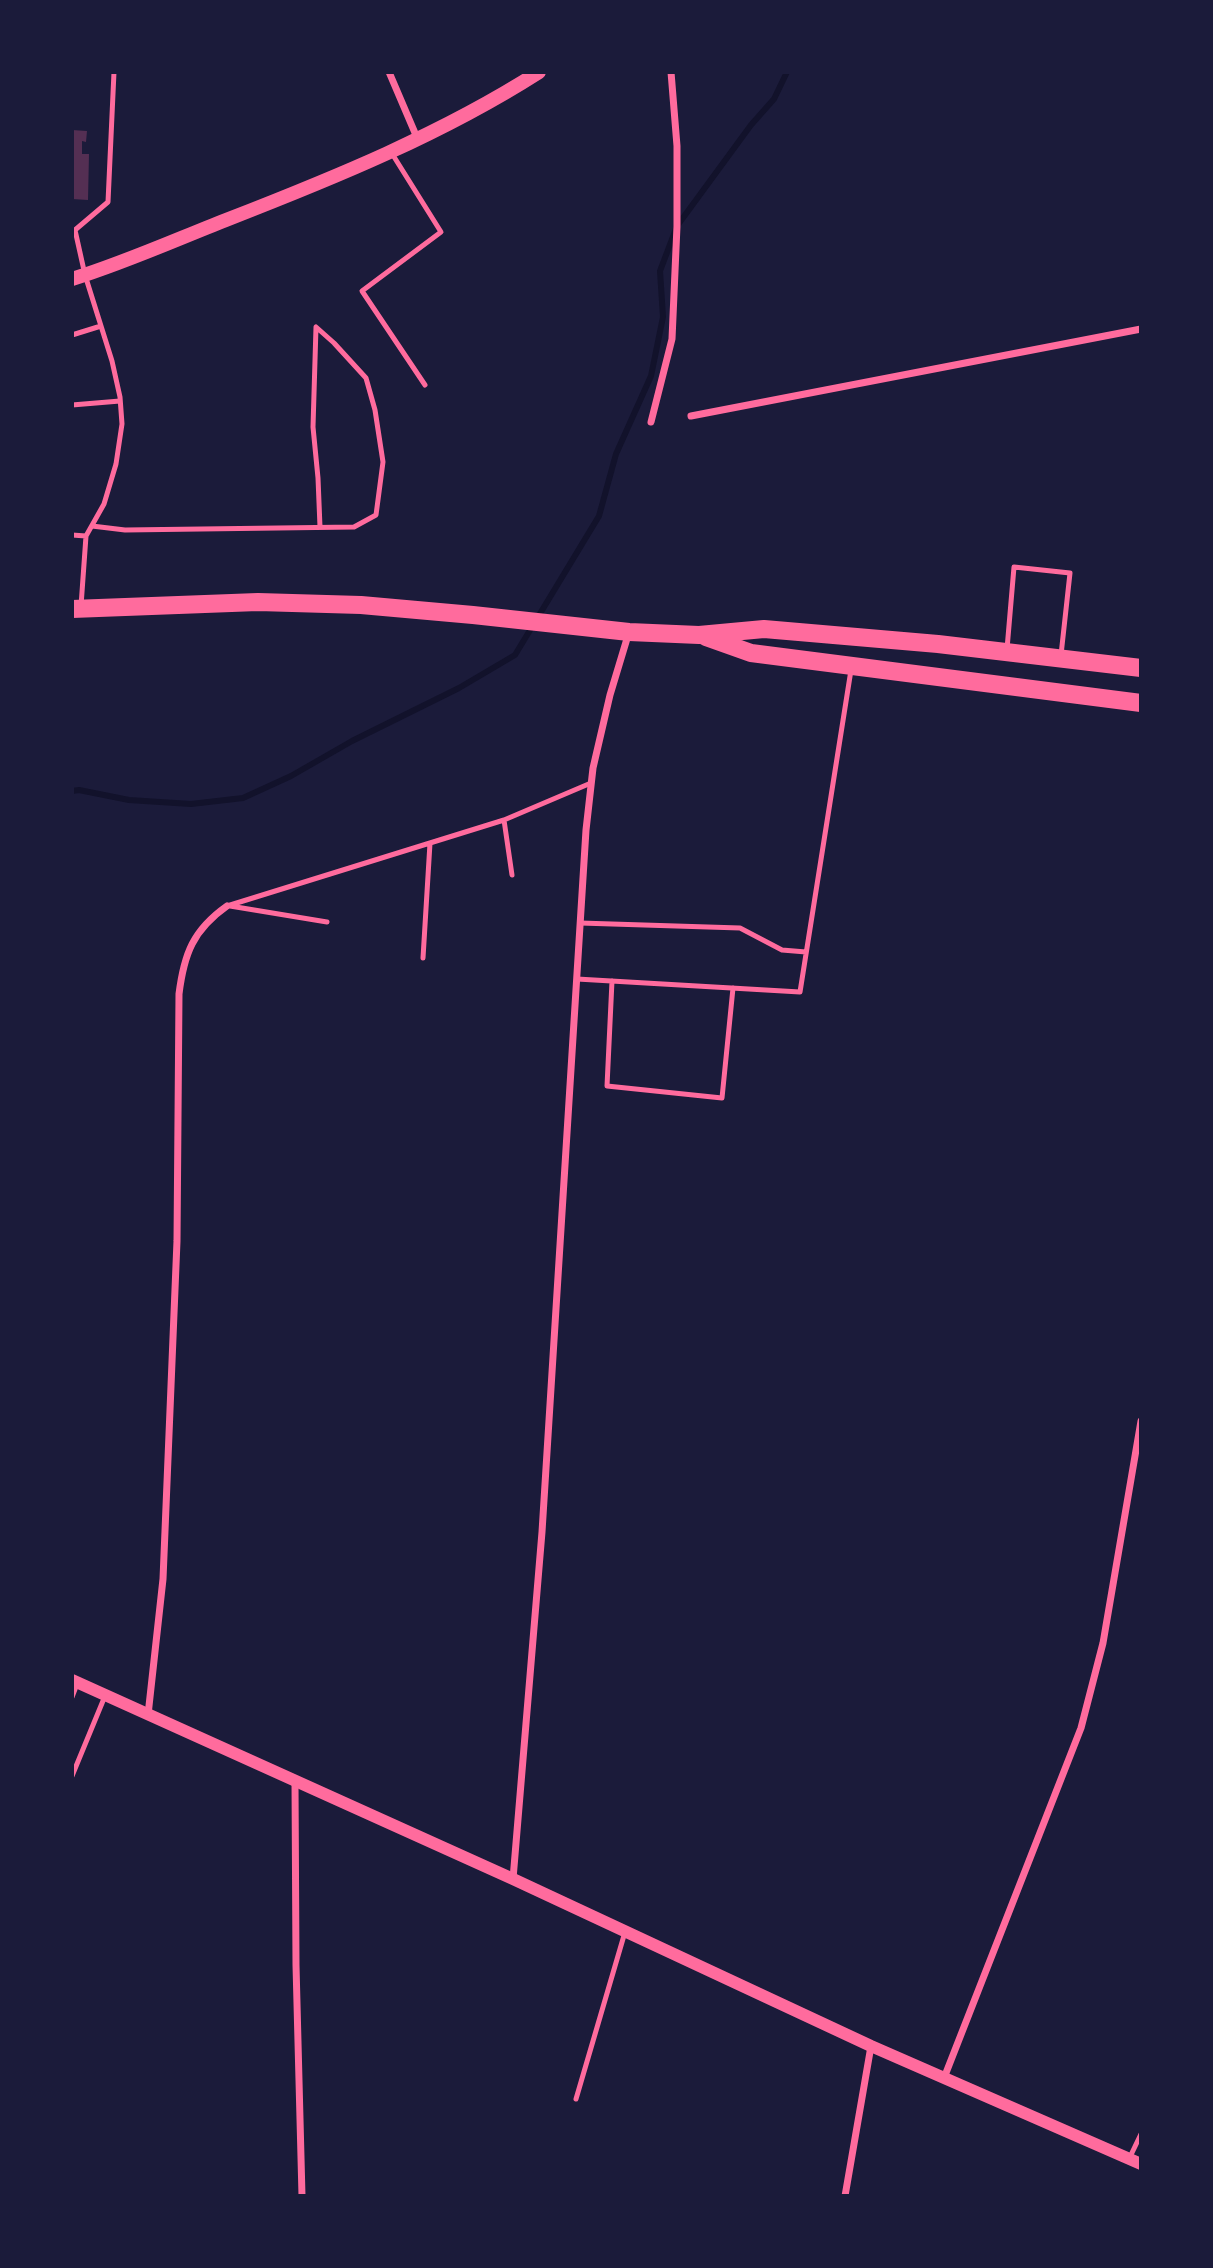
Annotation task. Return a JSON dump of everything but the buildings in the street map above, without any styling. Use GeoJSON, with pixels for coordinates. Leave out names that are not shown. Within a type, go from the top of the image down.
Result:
{"type":"FeatureCollection","features":[{"type":"Feature","properties":{"kind":"main road"},"geometry":{"type":"LineString","coordinates":[[79,277],[260,207],[419,140],[539,72]]}},
{"type":"Feature","properties":{"kind":"main road"},"geometry":{"type":"LineString","coordinates":[[76,609],[258,602],[422,610],[629,632],[699,635],[764,629],[938,644],[1141,668]]}},
{"type":"Feature","properties":{"kind":"main road"},"geometry":{"type":"LineString","coordinates":[[699,635],[751,653],[1040,692],[1141,702]]}},
{"type":"Feature","properties":{"kind":"street"},"geometry":{"type":"LineString","coordinates":[[389,72],[419,140]]}},
{"type":"Feature","properties":{"kind":"street"},"geometry":{"type":"LineString","coordinates":[[651,422],[672,339],[677,146],[671,72]]}},
{"type":"Feature","properties":{"kind":"street"},"geometry":{"type":"LineString","coordinates":[[691,416],[1141,329]]}},
{"type":"Feature","properties":{"kind":"street"},"geometry":{"type":"LineString","coordinates":[[513,1879],[540,1559],[580,923],[592,783],[610,695],[629,632]]}},
{"type":"Feature","properties":{"kind":"street"},"geometry":{"type":"LineString","coordinates":[[148,1715],[163,1579],[177,1241],[179,994],[182,970],[189,949],[209,919],[227,906]]}},
{"type":"Feature","properties":{"kind":"street"},"geometry":{"type":"LineString","coordinates":[[944,2078],[1081,1728],[1102,1643],[1141,1422]]}},
{"type":"Feature","properties":{"kind":"street"},"geometry":{"type":"LineString","coordinates":[[75,1681],[513,1879],[871,2046],[1141,2164]]}},
{"type":"Feature","properties":{"kind":"street"},"geometry":{"type":"LineString","coordinates":[[295,1782],[302,2196]]}},
{"type":"Feature","properties":{"kind":"street"},"geometry":{"type":"LineString","coordinates":[[845,2196],[871,2046]]}},
{"type":"Feature","properties":{"kind":"lane"},"geometry":{"type":"LineString","coordinates":[[76,609],[86,536],[104,504],[116,464],[121,424],[120,401],[112,361],[101,326],[79,277],[73,230],[108,202],[114,72]]}},
{"type":"Feature","properties":{"kind":"lane"},"geometry":{"type":"LineString","coordinates":[[391,152],[441,232],[362,290],[425,384]]}},
{"type":"Feature","properties":{"kind":"lane"},"geometry":{"type":"LineString","coordinates":[[72,335],[101,326]]}},
{"type":"Feature","properties":{"kind":"lane"},"geometry":{"type":"LineString","coordinates":[[92,526],[125,530],[354,527],[376,515],[383,462],[366,379],[316,327],[313,427],[320,527]]}},
{"type":"Feature","properties":{"kind":"lane"},"geometry":{"type":"LineString","coordinates":[[72,398],[74,405],[120,401]]}},
{"type":"Feature","properties":{"kind":"lane"},"geometry":{"type":"LineString","coordinates":[[72,535],[86,536]]}},
{"type":"Feature","properties":{"kind":"lane"},"geometry":{"type":"LineString","coordinates":[[1007,652],[1014,567],[1070,573],[1060,658]]}},
{"type":"Feature","properties":{"kind":"lane"},"geometry":{"type":"LineString","coordinates":[[577,979],[800,992],[852,666]]}},
{"type":"Feature","properties":{"kind":"lane"},"geometry":{"type":"LineString","coordinates":[[227,906],[504,820],[592,783]]}},
{"type":"Feature","properties":{"kind":"lane"},"geometry":{"type":"LineString","coordinates":[[504,820],[512,875]]}},
{"type":"Feature","properties":{"kind":"lane"},"geometry":{"type":"LineString","coordinates":[[423,958],[430,843]]}},
{"type":"Feature","properties":{"kind":"lane"},"geometry":{"type":"LineString","coordinates":[[227,906],[327,922]]}},
{"type":"Feature","properties":{"kind":"lane"},"geometry":{"type":"LineString","coordinates":[[580,923],[740,928],[782,950],[806,952]]}},
{"type":"Feature","properties":{"kind":"lane"},"geometry":{"type":"LineString","coordinates":[[612,981],[607,1086],[722,1098],[733,988]]}},
{"type":"Feature","properties":{"kind":"lane"},"geometry":{"type":"LineString","coordinates":[[72,1697],[75,1681]]}},
{"type":"Feature","properties":{"kind":"lane"},"geometry":{"type":"LineString","coordinates":[[72,1776],[106,1696]]}},
{"type":"Feature","properties":{"kind":"lane"},"geometry":{"type":"LineString","coordinates":[[576,2099],[625,1932]]}},
{"type":"Feature","properties":{"kind":"lane"},"geometry":{"type":"LineString","coordinates":[[1129,2159],[1141,2134]]}},
{"type":"Feature","properties":{"kind":"waterway"},"geometry":{"type":"LineString","coordinates":[[72,791],[129,800],[191,804],[243,798],[291,776],[352,741],[459,688],[515,655],[599,516],[616,454],[651,376],[663,317],[660,271],[677,226],[751,125],[774,99],[787,72]]}}]}
